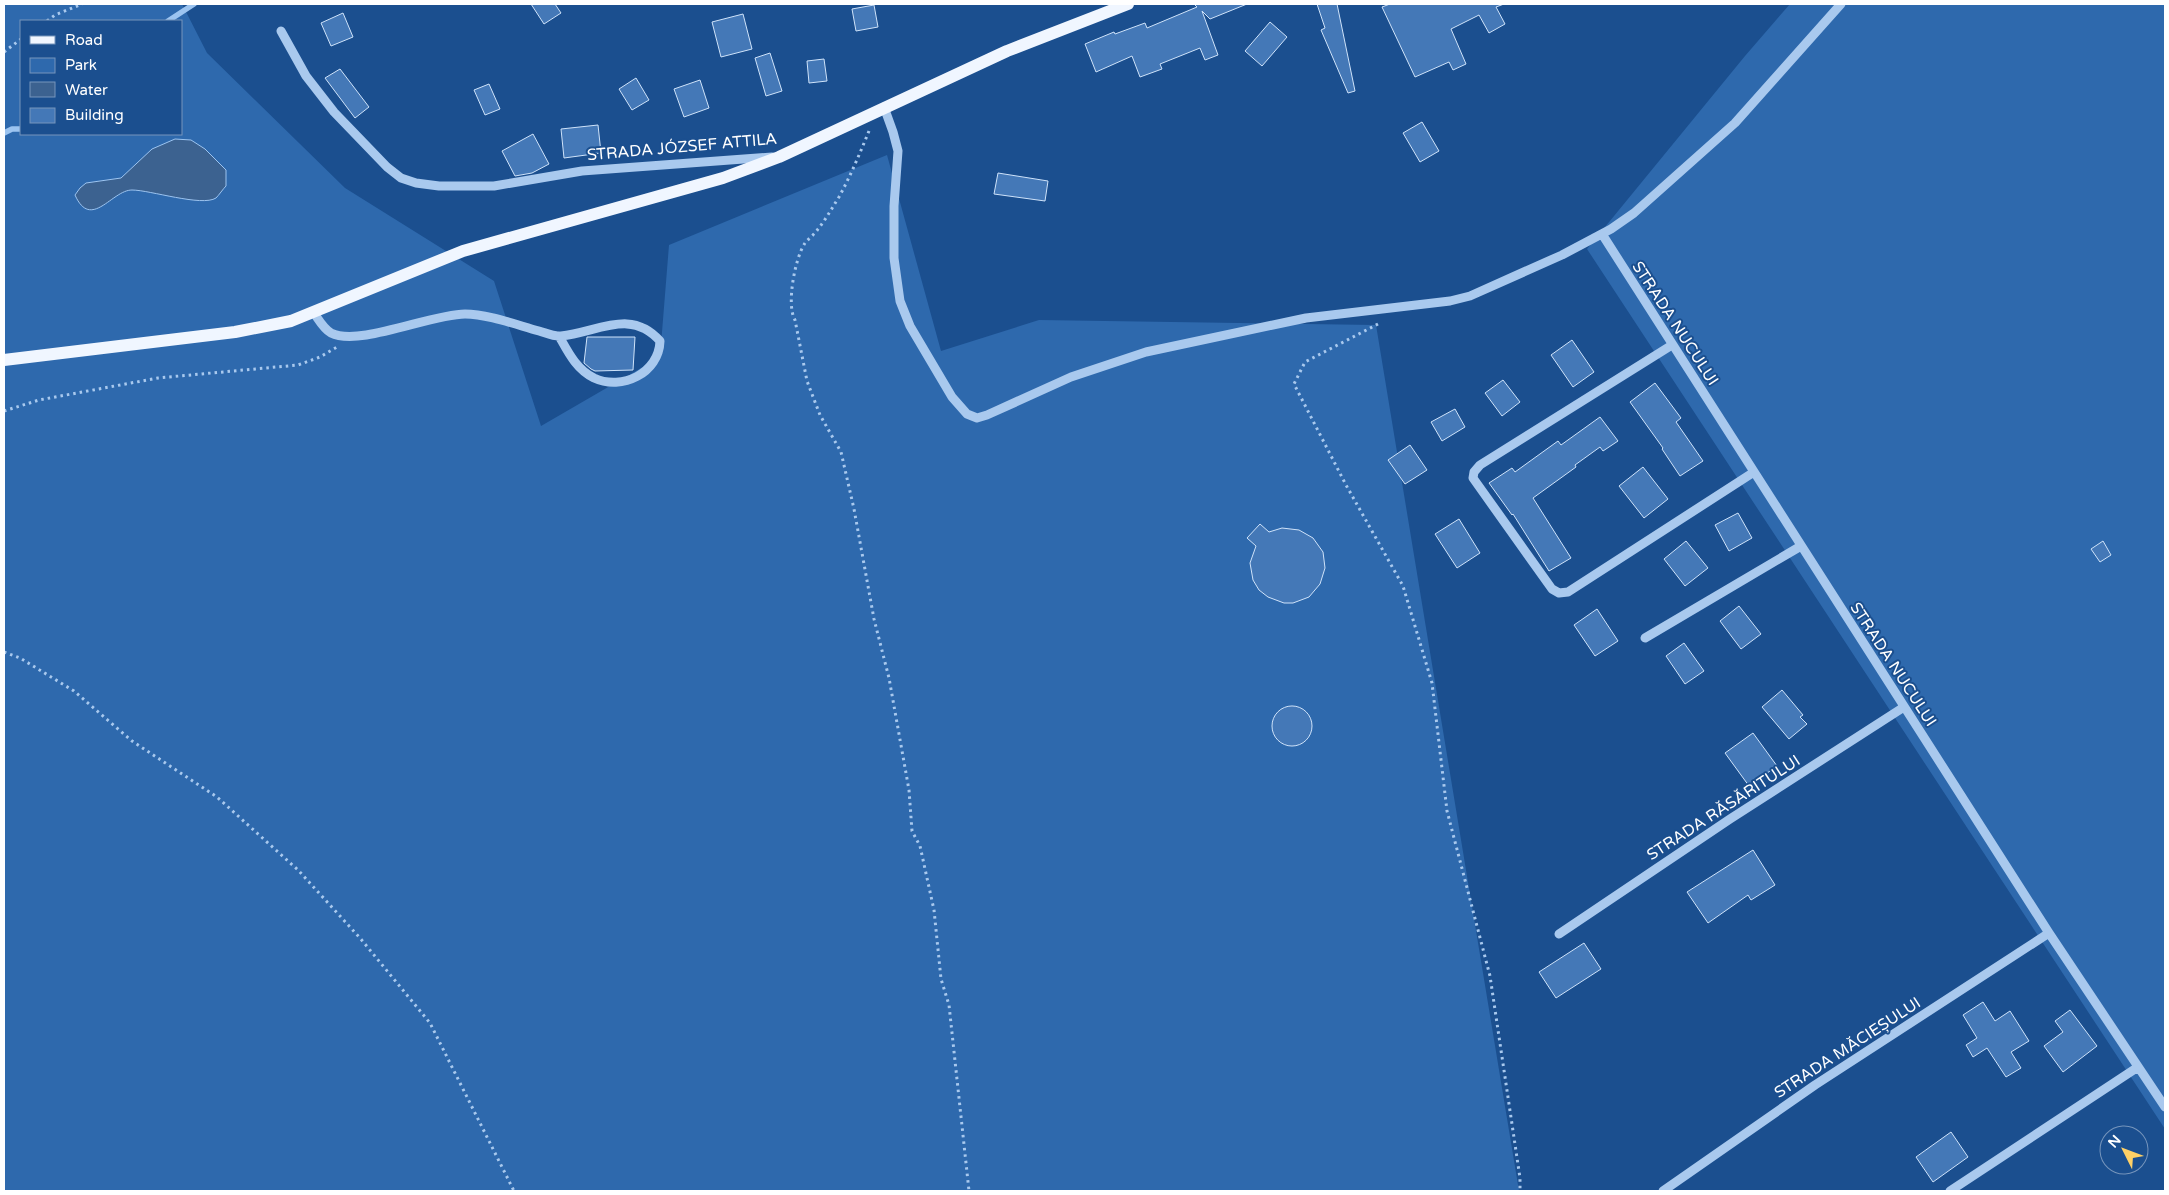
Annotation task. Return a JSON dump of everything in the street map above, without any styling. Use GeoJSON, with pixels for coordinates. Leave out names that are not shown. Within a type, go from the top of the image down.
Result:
{"type":"FeatureCollection","features":[{"type":"Feature","properties":{"kind":"main road","name":"STRADA JÓZSEF ATTILA"},"geometry":{"type":"LineString","coordinates":[[780,157],[1007,51],[1115,6],[1128,4]]}},
{"type":"Feature","properties":{"kind":"main road"},"geometry":{"type":"LineString","coordinates":[[4,360],[271,327],[314,313],[424,265],[463,251],[690,189],[780,157]]}},
{"type":"Feature","properties":{"kind":"street"},"geometry":{"type":"LineString","coordinates":[[884,107],[898,151],[894,206],[894,258],[900,301],[910,326],[952,397],[967,414],[977,418],[988,415],[1072,377],[1146,352],[1306,318],[1450,301],[1470,296],[1602,234],[1634,213],[1734,123],[1841,4]]}},
{"type":"Feature","properties":{"kind":"street","name":"STRADA JÓZSEF ATTILA"},"geometry":{"type":"LineString","coordinates":[[281,31],[306,76],[334,112],[387,167],[401,178],[416,183],[439,186],[494,186],[582,171],[736,158],[780,157]]}},
{"type":"Feature","properties":{"kind":"street","name":"STRADA NUCULUI"},"geometry":{"type":"LineString","coordinates":[[1602,234],[2049,933],[2165,1107]]}},
{"type":"Feature","properties":{"kind":"street"},"geometry":{"type":"LineString","coordinates":[[314,313],[323,327],[332,333],[357,336],[429,319],[466,314],[559,336],[622,323],[638,325],[652,332],[660,341],[660,352],[637,379],[614,383],[593,378],[573,362],[559,336]]}},
{"type":"Feature","properties":{"kind":"street"},"geometry":{"type":"LineString","coordinates":[[1672,345],[1480,465],[1474,472],[1473,478],[1552,589],[1559,593],[1568,592],[1754,472]]}},
{"type":"Feature","properties":{"kind":"street"},"geometry":{"type":"LineString","coordinates":[[1645,638],[1801,546]]}},
{"type":"Feature","properties":{"kind":"street","name":"STRADA RĂSĂRITULUI"},"geometry":{"type":"LineString","coordinates":[[1559,934],[1730,819],[1904,707]]}},
{"type":"Feature","properties":{"kind":"street","name":"STRADA MĂCIEȘULUI"},"geometry":{"type":"LineString","coordinates":[[1663,1191],[1815,1085],[2049,933]]}},
{"type":"Feature","properties":{"kind":"street"},"geometry":{"type":"LineString","coordinates":[[1950,1191],[2138,1067]]}},
{"type":"Feature","properties":{"kind":"path"},"geometry":{"type":"LineString","coordinates":[[48,20],[82,4]]}},
{"type":"Feature","properties":{"kind":"path"},"geometry":{"type":"LineString","coordinates":[[4,52],[20,40]]}},
{"type":"Feature","properties":{"kind":"path"},"geometry":{"type":"LineString","coordinates":[[884,107],[875,118],[862,152],[833,207],[818,230],[805,243],[800,254],[792,282],[792,314],[795,320],[807,382],[820,415],[841,452],[854,509],[874,619],[889,678],[908,790],[912,830],[920,846],[934,910],[941,979],[949,1005],[969,1191]]}},
{"type":"Feature","properties":{"kind":"path"},"geometry":{"type":"LineString","coordinates":[[1384,320],[1305,362],[1294,384],[1346,485],[1403,586],[1432,683],[1446,811],[1490,976],[1520,1178],[1520,1191]]}},
{"type":"Feature","properties":{"kind":"path"},"geometry":{"type":"LineString","coordinates":[[4,411],[39,400],[158,378],[298,365],[320,357],[357,336]]}},
{"type":"Feature","properties":{"kind":"path"},"geometry":{"type":"LineString","coordinates":[[4,652],[20,658],[74,691],[132,741],[217,797],[298,870],[360,938],[430,1023],[514,1191]]}},
{"type":"Feature","properties":{"kind":"green space"},"geometry":{"type":"Polygon","coordinates":[[[4,4],[182,4],[207,53],[345,188],[494,281],[541,426],[660,357],[669,245],[887,155],[941,351],[1039,320],[1376,325],[1519,1191],[4,1191],[4,4]]]}},
{"type":"Feature","properties":{"kind":"green space"},"geometry":{"type":"Polygon","coordinates":[[[1790,4],[2165,4],[2165,1129],[1587,249],[1790,4]]]}},
{"type":"Feature","properties":{"kind":"water"},"geometry":{"type":"Polygon","coordinates":[[[175,139],[191,140],[205,149],[226,170],[226,186],[216,198],[200,201],[132,190],[124,192],[95,209],[88,209],[81,205],[75,195],[86,183],[121,178],[152,149],[175,139]]]}},
{"type":"Feature","properties":{"kind":"building"},"geometry":{"type":"Polygon","coordinates":[[[531,4],[555,4],[561,13],[544,24],[531,4]]]}},
{"type":"Feature","properties":{"kind":"building"},"geometry":{"type":"Polygon","coordinates":[[[1194,4],[1247,4],[1210,19],[1202,11],[1218,55],[1205,60],[1200,48],[1160,64],[1162,69],[1140,77],[1132,56],[1096,72],[1085,44],[1114,32],[1115,34],[1145,23],[1147,28],[1197,7],[1194,4]]]}},
{"type":"Feature","properties":{"kind":"building"},"geometry":{"type":"Polygon","coordinates":[[[1317,4],[1337,4],[1355,91],[1348,93],[1321,30],[1325,28],[1317,4]]]}},
{"type":"Feature","properties":{"kind":"building"},"geometry":{"type":"Polygon","coordinates":[[[1390,4],[1504,4],[1496,7],[1505,24],[1489,33],[1479,15],[1451,29],[1466,64],[1453,70],[1449,62],[1415,77],[1382,7],[1390,4]]]}},
{"type":"Feature","properties":{"kind":"building"},"geometry":{"type":"Polygon","coordinates":[[[874,5],[878,27],[856,31],[852,9],[874,5]]]}},
{"type":"Feature","properties":{"kind":"building"},"geometry":{"type":"Polygon","coordinates":[[[343,13],[353,37],[331,46],[321,23],[343,13]]]}},
{"type":"Feature","properties":{"kind":"building"},"geometry":{"type":"Polygon","coordinates":[[[743,14],[752,49],[721,57],[712,22],[743,14]]]}},
{"type":"Feature","properties":{"kind":"building"},"geometry":{"type":"Polygon","coordinates":[[[1270,22],[1287,37],[1262,66],[1245,51],[1270,22]]]}},
{"type":"Feature","properties":{"kind":"building"},"geometry":{"type":"Polygon","coordinates":[[[770,53],[782,91],[766,96],[755,58],[770,53]]]}},
{"type":"Feature","properties":{"kind":"building"},"geometry":{"type":"Polygon","coordinates":[[[824,59],[827,81],[809,83],[807,61],[824,59]]]}},
{"type":"Feature","properties":{"kind":"building"},"geometry":{"type":"Polygon","coordinates":[[[340,69],[369,107],[355,118],[325,78],[340,69]]]}},
{"type":"Feature","properties":{"kind":"building"},"geometry":{"type":"Polygon","coordinates":[[[636,78],[649,100],[632,110],[619,89],[636,78]]]}},
{"type":"Feature","properties":{"kind":"building"},"geometry":{"type":"Polygon","coordinates":[[[700,80],[709,108],[684,117],[674,89],[700,80]]]}},
{"type":"Feature","properties":{"kind":"building"},"geometry":{"type":"Polygon","coordinates":[[[489,84],[500,109],[485,115],[474,90],[489,84]]]}},
{"type":"Feature","properties":{"kind":"building"},"geometry":{"type":"Polygon","coordinates":[[[1422,122],[1439,151],[1420,162],[1403,133],[1422,122]]]}},
{"type":"Feature","properties":{"kind":"building"},"geometry":{"type":"Polygon","coordinates":[[[598,125],[601,153],[564,158],[561,129],[598,125]]]}},
{"type":"Feature","properties":{"kind":"building"},"geometry":{"type":"Polygon","coordinates":[[[533,134],[549,164],[532,173],[515,176],[502,151],[533,134]]]}},
{"type":"Feature","properties":{"kind":"building"},"geometry":{"type":"Polygon","coordinates":[[[998,173],[1048,181],[1045,201],[994,194],[998,173]]]}},
{"type":"Feature","properties":{"kind":"building"},"geometry":{"type":"Polygon","coordinates":[[[587,337],[635,337],[633,370],[595,371],[591,369],[584,363],[587,337]]]}},
{"type":"Feature","properties":{"kind":"building"},"geometry":{"type":"Polygon","coordinates":[[[1572,340],[1594,372],[1573,387],[1551,355],[1572,340]]]}},
{"type":"Feature","properties":{"kind":"building"},"geometry":{"type":"Polygon","coordinates":[[[1503,380],[1520,402],[1502,416],[1485,393],[1503,380]]]}},
{"type":"Feature","properties":{"kind":"building"},"geometry":{"type":"Polygon","coordinates":[[[1655,383],[1681,418],[1676,422],[1703,461],[1680,476],[1663,448],[1630,402],[1655,383]]]}},
{"type":"Feature","properties":{"kind":"building"},"geometry":{"type":"Polygon","coordinates":[[[1455,409],[1465,427],[1442,441],[1431,422],[1455,409]]]}},
{"type":"Feature","properties":{"kind":"building"},"geometry":{"type":"Polygon","coordinates":[[[1600,417],[1618,441],[1603,451],[1600,447],[1533,498],[1571,558],[1549,571],[1513,514],[1489,483],[1512,468],[1515,472],[1558,441],[1561,445],[1600,417]]]}},
{"type":"Feature","properties":{"kind":"building"},"geometry":{"type":"Polygon","coordinates":[[[1410,445],[1427,470],[1405,484],[1388,460],[1410,445]]]}},
{"type":"Feature","properties":{"kind":"building"},"geometry":{"type":"Polygon","coordinates":[[[1643,467],[1668,499],[1644,518],[1619,486],[1643,467]]]}},
{"type":"Feature","properties":{"kind":"building"},"geometry":{"type":"Polygon","coordinates":[[[1738,513],[1752,538],[1729,551],[1715,525],[1738,513]]]}},
{"type":"Feature","properties":{"kind":"building"},"geometry":{"type":"Polygon","coordinates":[[[1459,519],[1480,553],[1457,568],[1435,534],[1459,519]]]}},
{"type":"Feature","properties":{"kind":"building"},"geometry":{"type":"Polygon","coordinates":[[[1260,524],[1269,532],[1282,528],[1299,530],[1313,538],[1323,552],[1325,568],[1320,584],[1309,597],[1293,603],[1284,603],[1268,597],[1259,590],[1253,580],[1250,563],[1256,546],[1247,538],[1260,524]]]}},
{"type":"Feature","properties":{"kind":"building"},"geometry":{"type":"Polygon","coordinates":[[[1686,541],[1708,568],[1685,586],[1664,559],[1686,541]]]}},
{"type":"Feature","properties":{"kind":"building"},"geometry":{"type":"Polygon","coordinates":[[[2103,541],[2111,555],[2100,562],[2091,549],[2103,541]]]}},
{"type":"Feature","properties":{"kind":"building"},"geometry":{"type":"Polygon","coordinates":[[[1739,606],[1761,634],[1741,649],[1720,621],[1739,606]]]}},
{"type":"Feature","properties":{"kind":"building"},"geometry":{"type":"Polygon","coordinates":[[[1597,609],[1618,641],[1595,656],[1574,625],[1597,609]]]}},
{"type":"Feature","properties":{"kind":"building"},"geometry":{"type":"Polygon","coordinates":[[[1684,643],[1704,671],[1685,684],[1666,656],[1684,643]]]}},
{"type":"Feature","properties":{"kind":"building"},"geometry":{"type":"Polygon","coordinates":[[[1782,690],[1803,715],[1800,717],[1807,724],[1789,739],[1762,707],[1782,690]]]}},
{"type":"Feature","properties":{"kind":"building"},"geometry":{"type":"Polygon","coordinates":[[[1288,706],[1296,706],[1303,709],[1309,715],[1312,726],[1309,737],[1303,743],[1296,746],[1288,746],[1281,743],[1275,737],[1272,730],[1272,722],[1275,715],[1281,709],[1288,706]]]}},
{"type":"Feature","properties":{"kind":"building"},"geometry":{"type":"Polygon","coordinates":[[[1753,733],[1777,766],[1749,786],[1725,753],[1753,733]]]}},
{"type":"Feature","properties":{"kind":"building"},"geometry":{"type":"Polygon","coordinates":[[[1753,850],[1775,885],[1751,900],[1748,895],[1708,923],[1687,892],[1753,850]]]}},
{"type":"Feature","properties":{"kind":"building"},"geometry":{"type":"Polygon","coordinates":[[[1584,943],[1601,969],[1556,998],[1539,972],[1584,943]]]}},
{"type":"Feature","properties":{"kind":"building"},"geometry":{"type":"Polygon","coordinates":[[[1983,1002],[1995,1021],[2010,1011],[2029,1041],[2011,1052],[2021,1068],[2006,1077],[1987,1048],[1973,1057],[1966,1045],[1977,1038],[1963,1015],[1983,1002]]]}},
{"type":"Feature","properties":{"kind":"building"},"geometry":{"type":"Polygon","coordinates":[[[2070,1010],[2097,1046],[2063,1072],[2044,1046],[2063,1032],[2055,1021],[2070,1010]]]}},
{"type":"Feature","properties":{"kind":"building"},"geometry":{"type":"Polygon","coordinates":[[[1951,1132],[1968,1157],[1933,1182],[1916,1157],[1951,1132]]]}},
{"type":"Feature","properties":{"kind":"waterway"},"geometry":{"type":"LineString","coordinates":[[170,20],[194,4]]}},
{"type":"Feature","properties":{"kind":"waterway"},"geometry":{"type":"LineString","coordinates":[[4,133],[12,129],[20,129]]}}]}
